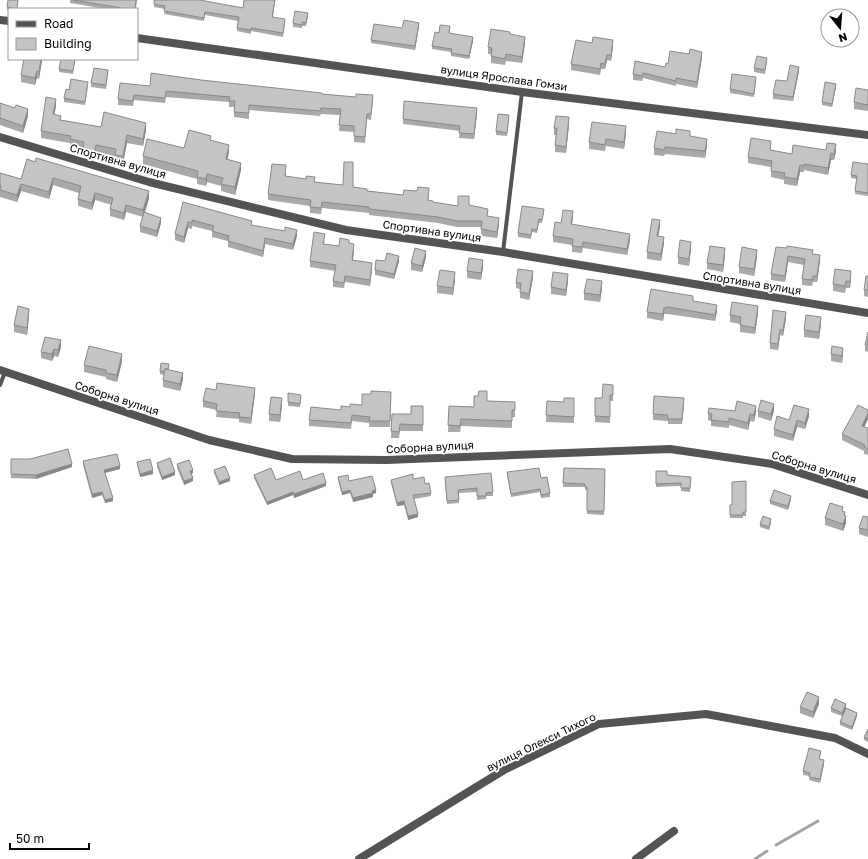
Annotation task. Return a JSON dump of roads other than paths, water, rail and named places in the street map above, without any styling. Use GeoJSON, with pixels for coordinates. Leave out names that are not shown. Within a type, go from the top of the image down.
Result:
{"type":"FeatureCollection","features":[{"type":"Feature","properties":{"kind":"street","name":"вулиця Ярослава Гомзи"},"geometry":{"type":"LineString","coordinates":[[138,38],[522,92],[868,135]]}},
{"type":"Feature","properties":{"kind":"street","name":"Спортивна вулиця"},"geometry":{"type":"LineString","coordinates":[[0,137],[150,182],[346,230],[503,252],[868,313]]}},
{"type":"Feature","properties":{"kind":"street","name":"Соборна вулиця"},"geometry":{"type":"LineString","coordinates":[[2,371],[209,440],[292,459],[386,460],[670,449],[772,464],[868,495]]}},
{"type":"Feature","properties":{"kind":"street","name":"вулиця Олекси Тихого"},"geometry":{"type":"LineString","coordinates":[[359,859],[504,770],[599,724],[706,714],[836,738],[868,754]]}},
{"type":"Feature","properties":{"kind":"street"},"geometry":{"type":"LineString","coordinates":[[636,859],[674,831]]}},
{"type":"Feature","properties":{"kind":"lane"},"geometry":{"type":"LineString","coordinates":[[503,252],[522,92]]}},
{"type":"Feature","properties":{"kind":"lane"},"geometry":{"type":"LineString","coordinates":[[0,385],[2,371]]}},
{"type":"Feature","properties":{"kind":"waterway"},"geometry":{"type":"LineString","coordinates":[[776,845],[818,821]]}},
{"type":"Feature","properties":{"kind":"waterway"},"geometry":{"type":"LineString","coordinates":[[755,859],[767,851]]}}]}
